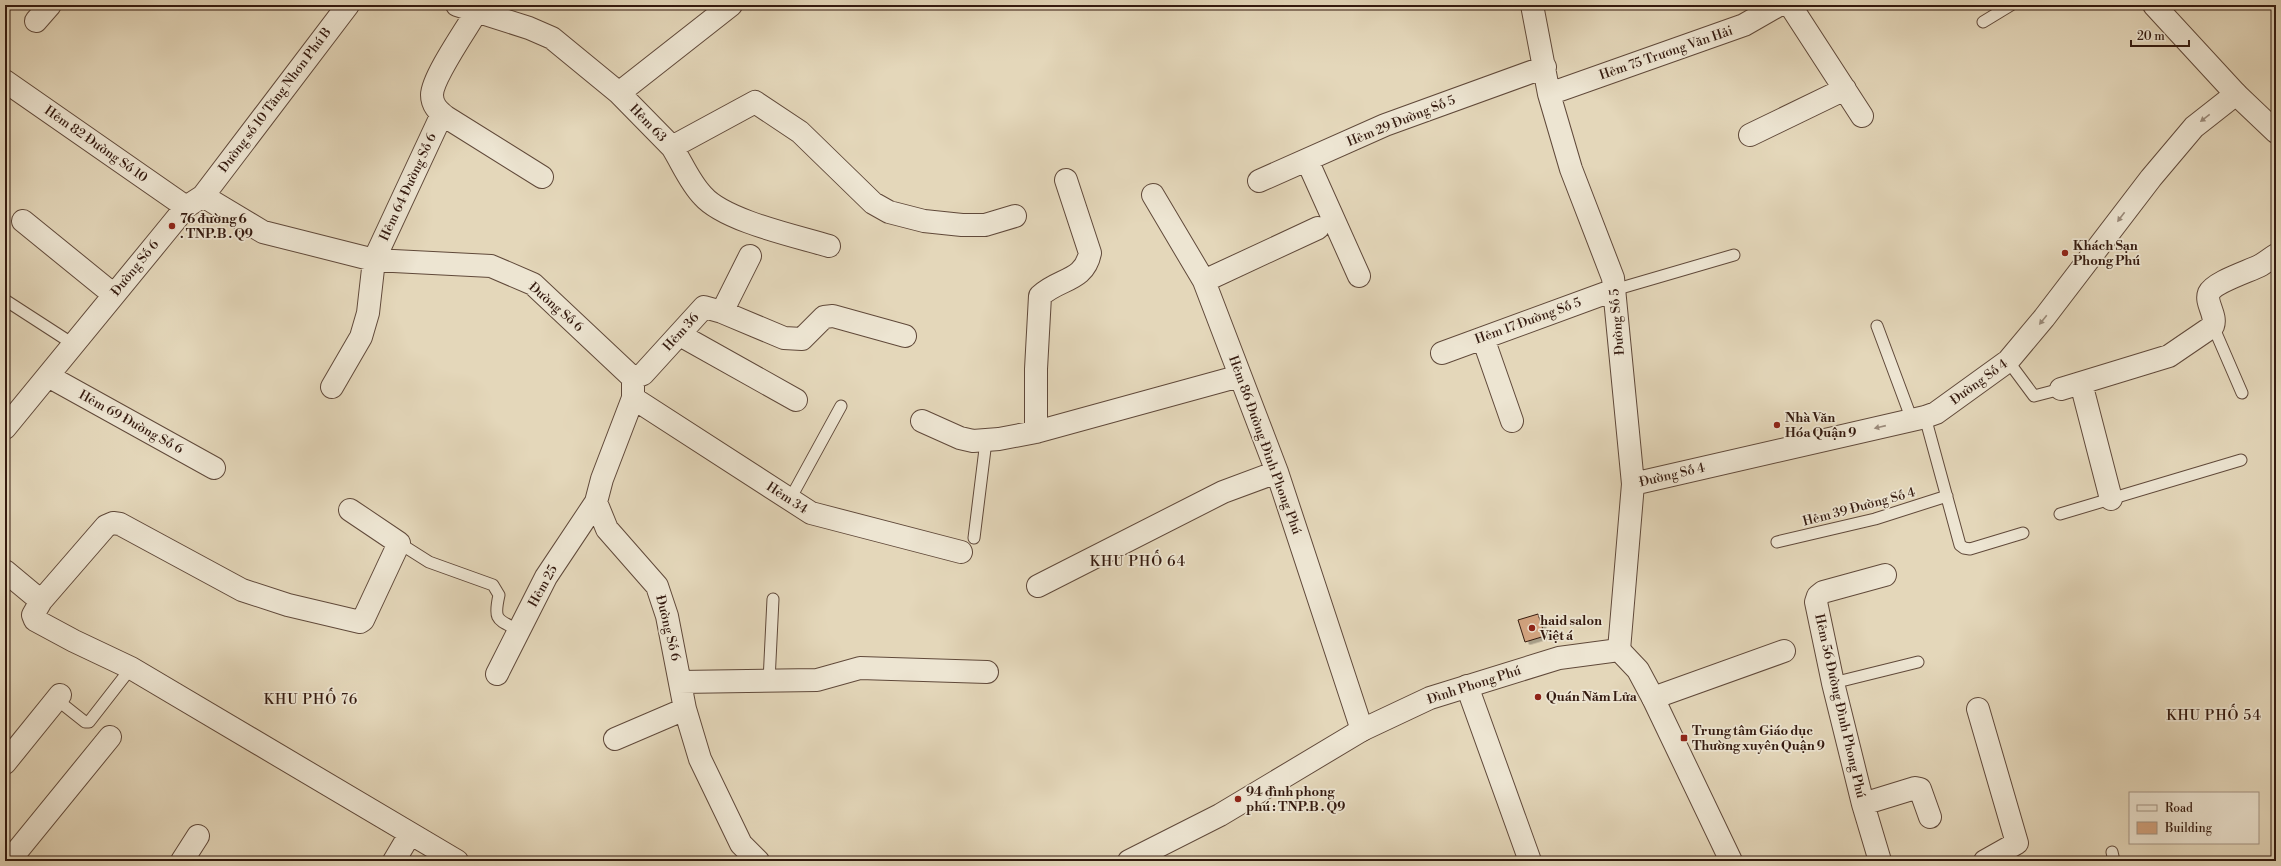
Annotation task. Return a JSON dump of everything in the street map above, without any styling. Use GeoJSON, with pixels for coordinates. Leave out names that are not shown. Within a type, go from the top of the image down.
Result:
{"type":"FeatureCollection","features":[{"type":"Feature","properties":{"kind":"street"},"geometry":{"type":"LineString","coordinates":[[36,22],[50,5]]}},
{"type":"Feature","properties":{"kind":"street","name":"Đường số 10 Tăng Nhơn Phú B"},"geometry":{"type":"LineString","coordinates":[[194,202],[348,5]]}},
{"type":"Feature","properties":{"kind":"street"},"geometry":{"type":"LineString","coordinates":[[619,93],[731,5]]}},
{"type":"Feature","properties":{"kind":"street","name":"Đường Số 5"},"geometry":{"type":"LineString","coordinates":[[1532,5],[1549,94],[1571,169],[1613,278],[1632,484],[1618,650]]}},
{"type":"Feature","properties":{"kind":"street","name":"Hẻm 75 Trương Văn Hải"},"geometry":{"type":"LineString","coordinates":[[1549,94],[1744,25],[1780,5]]}},
{"type":"Feature","properties":{"kind":"street"},"geometry":{"type":"LineString","coordinates":[[1790,5],[1862,116]]}},
{"type":"Feature","properties":{"kind":"street"},"geometry":{"type":"LineString","coordinates":[[2154,5],[2236,94],[2276,132]]}},
{"type":"Feature","properties":{"kind":"street"},"geometry":{"type":"LineString","coordinates":[[467,8],[434,84],[433,103],[442,114],[542,177]]}},
{"type":"Feature","properties":{"kind":"street","name":"Hẻm 63"},"geometry":{"type":"LineString","coordinates":[[467,8],[552,38],[619,93],[672,147],[755,102],[800,132],[852,180],[873,203],[889,212],[924,221],[962,226],[985,225],[1015,216]]}},
{"type":"Feature","properties":{"kind":"street","name":"Hẻm 29 Đường Số 5"},"geometry":{"type":"LineString","coordinates":[[1259,181],[1385,125],[1545,67]]}},
{"type":"Feature","properties":{"kind":"street","name":"Hẻm 82 Đường Số 10"},"geometry":{"type":"LineString","coordinates":[[5,81],[194,202]]}},
{"type":"Feature","properties":{"kind":"street"},"geometry":{"type":"LineString","coordinates":[[1750,135],[1845,89]]}},
{"type":"Feature","properties":{"kind":"street","name":"Đường Số 4"},"geometry":{"type":"LineString","coordinates":[[1632,484],[1919,419],[1936,412],[2008,361],[2044,318],[2151,178],[2189,133],[2236,94]]}},
{"type":"Feature","properties":{"kind":"street","name":"Hẻm 64 Đường Số 6"},"geometry":{"type":"LineString","coordinates":[[332,387],[361,337],[368,313],[374,260],[442,114]]}},
{"type":"Feature","properties":{"kind":"street"},"geometry":{"type":"LineString","coordinates":[[672,147],[696,187],[712,204],[747,220],[829,246]]}},
{"type":"Feature","properties":{"kind":"street"},"geometry":{"type":"LineString","coordinates":[[1307,160],[1359,276]]}},
{"type":"Feature","properties":{"kind":"street"},"geometry":{"type":"LineString","coordinates":[[1036,432],[1037,355],[1040,296],[1047,289],[1080,273],[1088,265],[1090,253],[1066,180]]}},
{"type":"Feature","properties":{"kind":"street","name":"Hẻm 86 Đường Đình Phong Phú"},"geometry":{"type":"LineString","coordinates":[[1153,195],[1204,281],[1277,472],[1362,730]]}},
{"type":"Feature","properties":{"kind":"street","name":"Đường Số 6"},"geometry":{"type":"LineString","coordinates":[[5,428],[73,344],[194,202],[263,232],[374,260],[491,266],[533,284],[633,388]]}},
{"type":"Feature","properties":{"kind":"street"},"geometry":{"type":"LineString","coordinates":[[23,221],[114,295]]}},
{"type":"Feature","properties":{"kind":"street"},"geometry":{"type":"LineString","coordinates":[[1204,281],[1318,228]]}},
{"type":"Feature","properties":{"kind":"street"},"geometry":{"type":"LineString","coordinates":[[2111,499],[2071,386],[2169,356],[2213,326],[2214,319],[2208,298],[2211,290],[2215,286],[2262,265],[2276,255]]}},
{"type":"Feature","properties":{"kind":"street"},"geometry":{"type":"LineString","coordinates":[[750,256],[722,312],[784,338],[802,339],[824,317],[833,316],[905,336]]}},
{"type":"Feature","properties":{"kind":"street","name":"Hẻm 17 Đường Số 5"},"geometry":{"type":"LineString","coordinates":[[1442,352],[1614,290]]}},
{"type":"Feature","properties":{"kind":"street","name":"Hẻm 36"},"geometry":{"type":"LineString","coordinates":[[633,388],[643,374],[704,307],[722,312]]}},
{"type":"Feature","properties":{"kind":"street"},"geometry":{"type":"LineString","coordinates":[[680,335],[796,400]]}},
{"type":"Feature","properties":{"kind":"street"},"geometry":{"type":"LineString","coordinates":[[1483,338],[1512,421]]}},
{"type":"Feature","properties":{"kind":"street","name":"Hẻm 69 Đường Số 6"},"geometry":{"type":"LineString","coordinates":[[48,376],[214,468]]}},
{"type":"Feature","properties":{"kind":"street"},"geometry":{"type":"LineString","coordinates":[[922,421],[960,438],[986,441],[1036,432],[1240,376]]}},
{"type":"Feature","properties":{"kind":"street"},"geometry":{"type":"LineString","coordinates":[[596,502],[602,479],[633,388]]}},
{"type":"Feature","properties":{"kind":"street","name":"Hẻm 34"},"geometry":{"type":"LineString","coordinates":[[633,388],[789,501],[811,513],[968,545]]}},
{"type":"Feature","properties":{"kind":"street"},"geometry":{"type":"LineString","coordinates":[[1038,586],[1223,492],[1277,472]]}},
{"type":"Feature","properties":{"kind":"street","name":"Đường Số 6"},"geometry":{"type":"LineString","coordinates":[[596,502],[607,529],[657,586],[668,616],[685,709],[700,759],[741,844],[758,861]]}},
{"type":"Feature","properties":{"kind":"street","name":"Hẻm 25"},"geometry":{"type":"LineString","coordinates":[[497,674],[546,577],[596,502]]}},
{"type":"Feature","properties":{"kind":"street"},"geometry":{"type":"LineString","coordinates":[[350,510],[399,543],[363,620],[360,622],[288,605],[242,590],[120,524],[113,523],[106,526],[40,601],[33,615],[35,620],[74,641],[131,668],[457,861]]}},
{"type":"Feature","properties":{"kind":"street"},"geometry":{"type":"LineString","coordinates":[[5,571],[40,601]]}},
{"type":"Feature","properties":{"kind":"street","name":"Hẻm 56 Đường Đình Phong Phú"},"geometry":{"type":"LineString","coordinates":[[1880,861],[1863,804],[1833,683],[1817,606],[1818,596],[1835,588],[1885,575]]}},
{"type":"Feature","properties":{"kind":"street"},"geometry":{"type":"LineString","coordinates":[[1618,650],[1638,670],[1654,698],[1731,861]]}},
{"type":"Feature","properties":{"kind":"street","name":"Đình Phong Phú"},"geometry":{"type":"LineString","coordinates":[[1129,861],[1220,816],[1362,730],[1430,698],[1559,658],[1618,650]]}},
{"type":"Feature","properties":{"kind":"street"},"geometry":{"type":"LineString","coordinates":[[1654,698],[1784,651]]}},
{"type":"Feature","properties":{"kind":"street"},"geometry":{"type":"LineString","coordinates":[[680,682],[817,680],[860,668],[988,672]]}},
{"type":"Feature","properties":{"kind":"street"},"geometry":{"type":"LineString","coordinates":[[1468,686],[1530,861]]}},
{"type":"Feature","properties":{"kind":"street"},"geometry":{"type":"LineString","coordinates":[[5,763],[58,697]]}},
{"type":"Feature","properties":{"kind":"street"},"geometry":{"type":"LineString","coordinates":[[615,739],[685,709]]}},
{"type":"Feature","properties":{"kind":"street"},"geometry":{"type":"LineString","coordinates":[[1978,709],[2017,843],[1985,861]]}},
{"type":"Feature","properties":{"kind":"street"},"geometry":{"type":"LineString","coordinates":[[9,861],[110,737]]}},
{"type":"Feature","properties":{"kind":"street"},"geometry":{"type":"LineString","coordinates":[[1863,804],[1915,788],[1920,789],[1930,817]]}},
{"type":"Feature","properties":{"kind":"street"},"geometry":{"type":"LineString","coordinates":[[394,861],[410,834]]}},
{"type":"Feature","properties":{"kind":"street"},"geometry":{"type":"LineString","coordinates":[[182,861],[198,836]]}},
{"type":"Feature","properties":{"kind":"lane"},"geometry":{"type":"LineString","coordinates":[[1983,22],[2011,5]]}},
{"type":"Feature","properties":{"kind":"lane"},"geometry":{"type":"LineString","coordinates":[[1614,290],[1734,255]]}},
{"type":"Feature","properties":{"kind":"lane"},"geometry":{"type":"LineString","coordinates":[[5,300],[73,344]]}},
{"type":"Feature","properties":{"kind":"lane"},"geometry":{"type":"LineString","coordinates":[[1877,326],[1919,419],[1947,496],[1960,545],[1964,548],[1978,547],[2023,533]]}},
{"type":"Feature","properties":{"kind":"lane"},"geometry":{"type":"LineString","coordinates":[[2213,326],[2242,394]]}},
{"type":"Feature","properties":{"kind":"lane"},"geometry":{"type":"LineString","coordinates":[[2008,361],[2034,396],[2071,386]]}},
{"type":"Feature","properties":{"kind":"lane"},"geometry":{"type":"LineString","coordinates":[[789,501],[841,406]]}},
{"type":"Feature","properties":{"kind":"lane"},"geometry":{"type":"LineString","coordinates":[[968,545],[986,441]]}},
{"type":"Feature","properties":{"kind":"lane"},"geometry":{"type":"LineString","coordinates":[[2060,514],[2241,460]]}},
{"type":"Feature","properties":{"kind":"lane","name":"Hẻm 39 Đường Số 4"},"geometry":{"type":"LineString","coordinates":[[1777,542],[1875,519],[1947,496]]}},
{"type":"Feature","properties":{"kind":"lane"},"geometry":{"type":"LineString","coordinates":[[399,543],[429,562],[494,585],[499,595],[496,613],[498,619],[520,631]]}},
{"type":"Feature","properties":{"kind":"lane"},"geometry":{"type":"LineString","coordinates":[[769,681],[773,599]]}},
{"type":"Feature","properties":{"kind":"lane"},"geometry":{"type":"LineString","coordinates":[[1833,683],[1918,662]]}},
{"type":"Feature","properties":{"kind":"lane"},"geometry":{"type":"LineString","coordinates":[[58,697],[85,722],[89,722],[131,668]]}},
{"type":"Feature","properties":{"kind":"building","name":"haid salon Việt á"},"geometry":{"type":"Polygon","coordinates":[[[1538,614],[1545,636],[1525,642],[1518,620],[1538,614]]]}},
{"type":"Feature","properties":{"kind":"place","name":"76 đường 6 . TNP.B . Q9"},"geometry":{"type":"Point","coordinates":[172,226]}},
{"type":"Feature","properties":{"kind":"place","name":"Khách Sạn Phong Phú"},"geometry":{"type":"Point","coordinates":[2065,253]}},
{"type":"Feature","properties":{"kind":"place","name":"Nhà Văn Hóa Quận 9"},"geometry":{"type":"Point","coordinates":[1777,425]}},
{"type":"Feature","properties":{"kind":"place","name":"haid salon Việt á"},"geometry":{"type":"Point","coordinates":[1532,628]}},
{"type":"Feature","properties":{"kind":"place","name":"Quán Năm Lửa"},"geometry":{"type":"Point","coordinates":[1538,697]}},
{"type":"Feature","properties":{"kind":"place","name":"Trung tâm Giáo dục Thường xuyên Quận 9"},"geometry":{"type":"Point","coordinates":[1684,738]}},
{"type":"Feature","properties":{"kind":"place","name":"94 đình phong phú : TNP.B . Q9"},"geometry":{"type":"Point","coordinates":[1238,799]}},
{"type":"Feature","properties":{"kind":"district","name":"KHU PHỐ 64"},"geometry":{"type":"Point","coordinates":[1138,562]}},
{"type":"Feature","properties":{"kind":"district","name":"KHU PHỐ 76"},"geometry":{"type":"Point","coordinates":[311,700]}},
{"type":"Feature","properties":{"kind":"district","name":"KHU PHỐ 54"},"geometry":{"type":"Point","coordinates":[2214,716]}}]}
